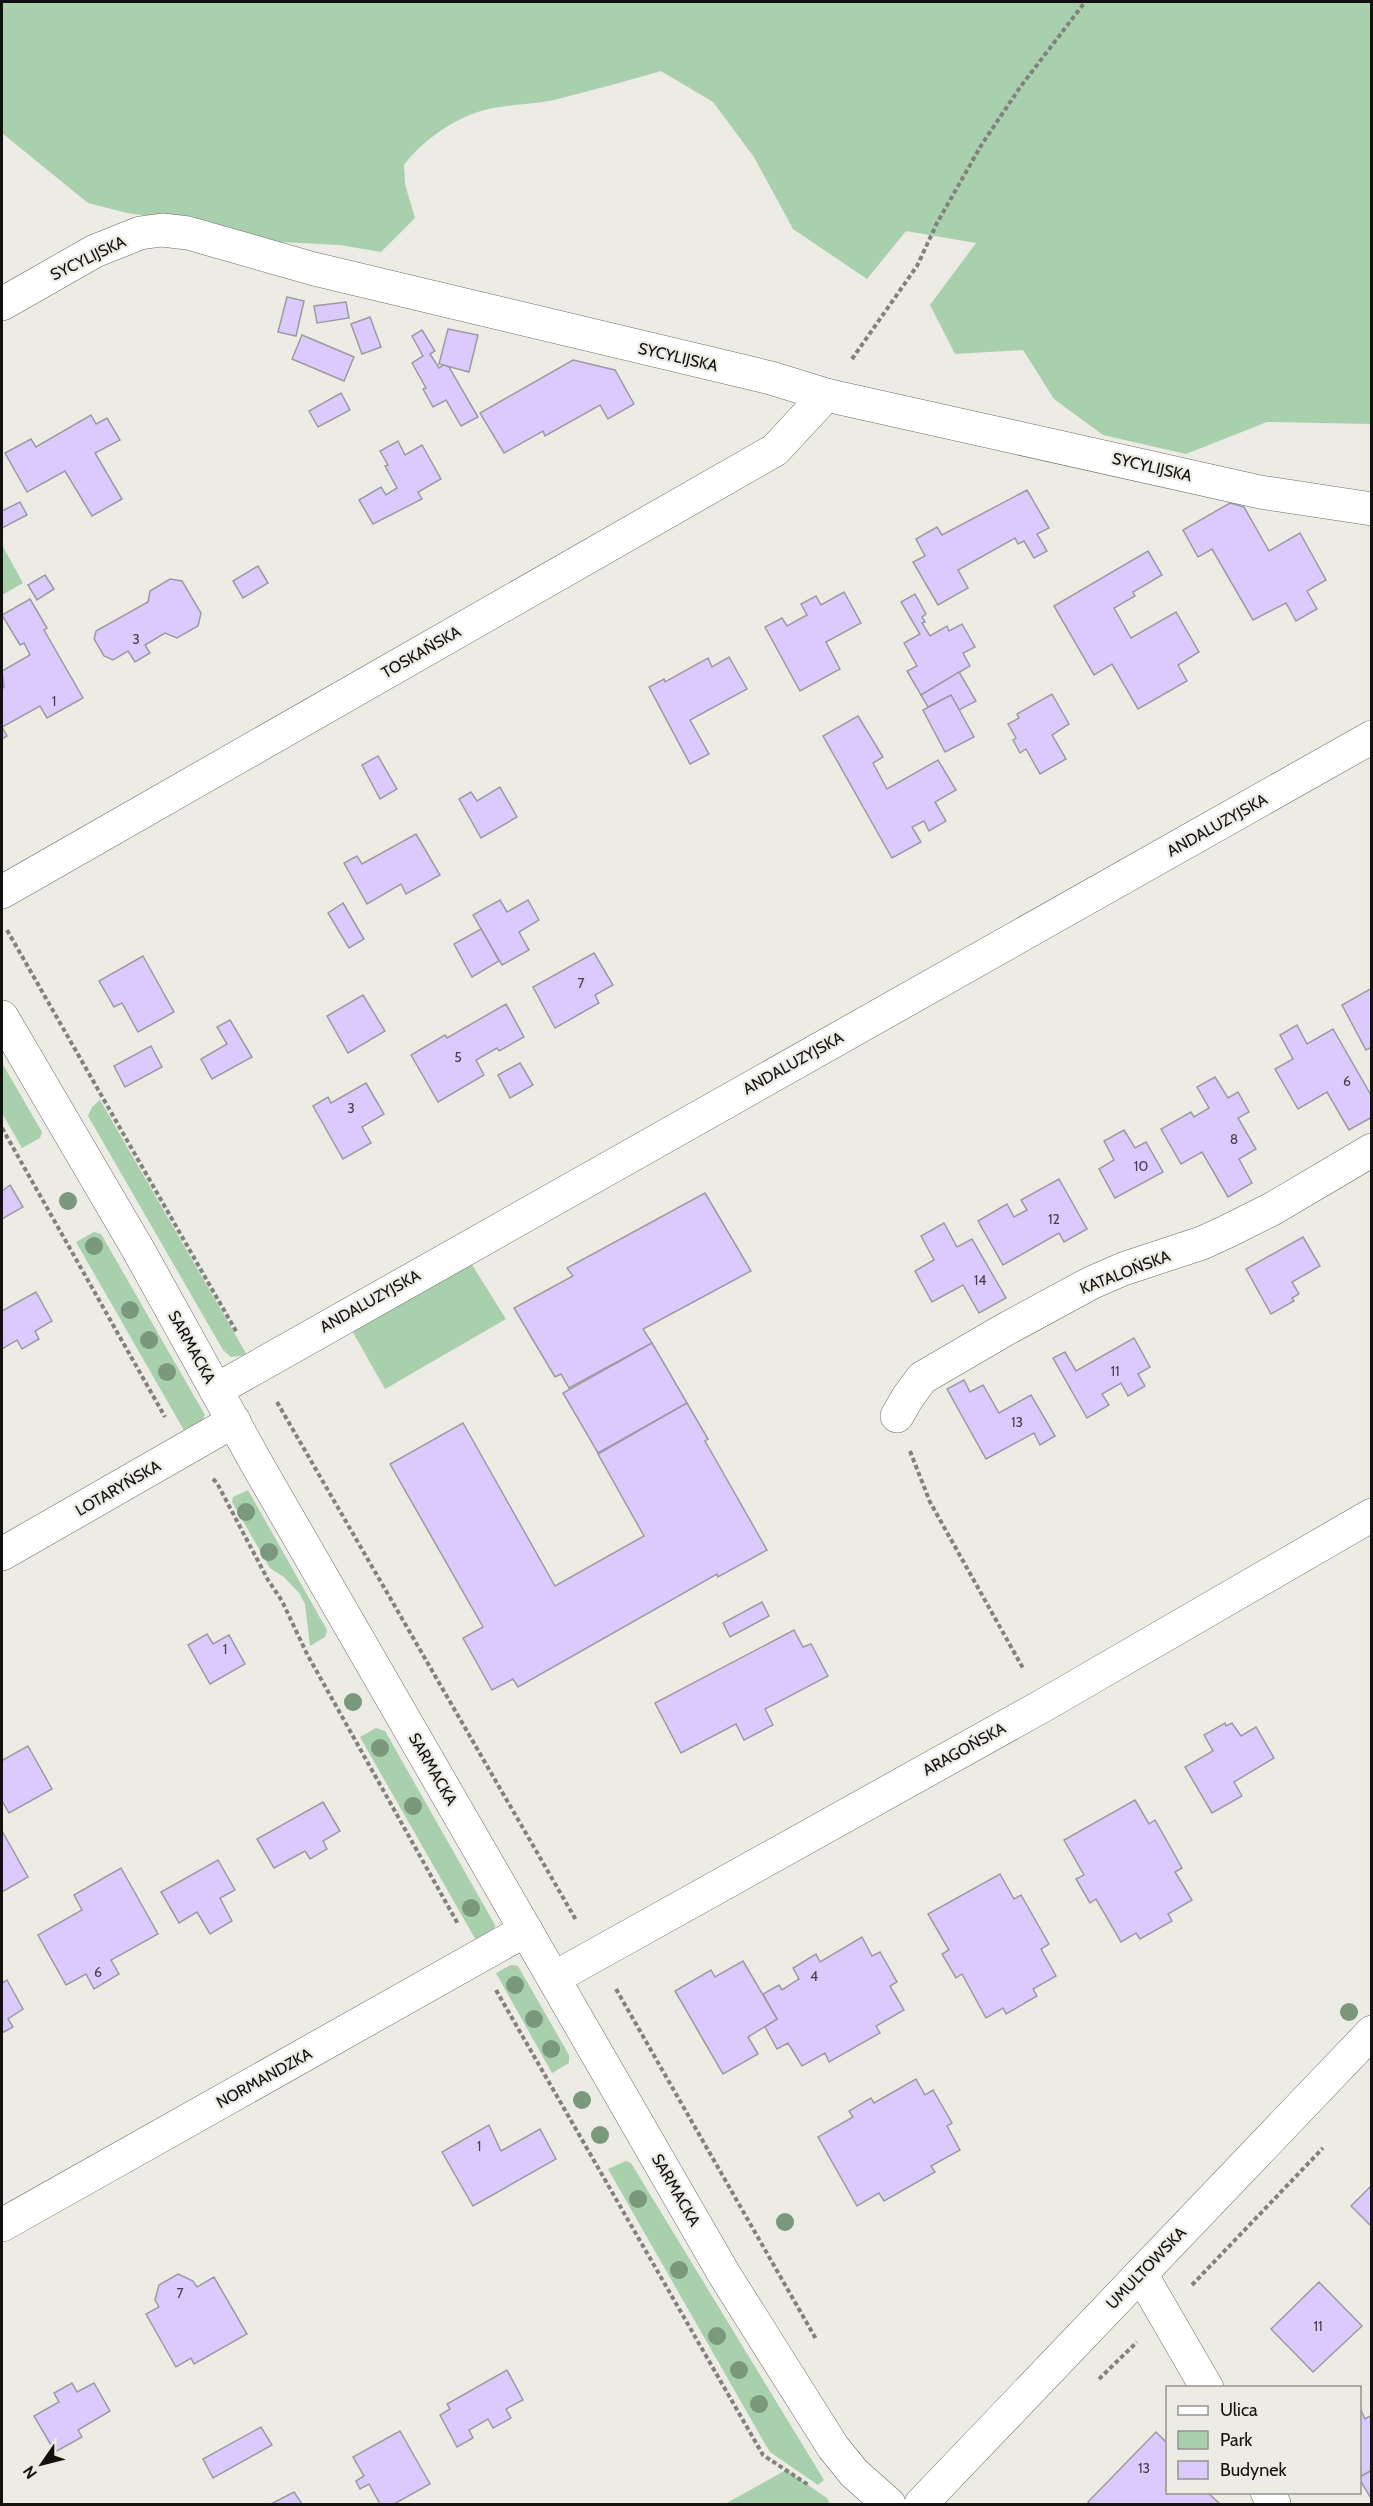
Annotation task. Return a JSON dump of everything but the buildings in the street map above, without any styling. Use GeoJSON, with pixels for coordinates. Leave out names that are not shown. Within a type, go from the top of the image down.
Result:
{"type":"FeatureCollection","features":[{"type":"Feature","properties":{"kind":"street","name":"SYCYLIJSKA"},"geometry":{"type":"LineString","coordinates":[[2,304],[95,251],[140,234],[162,230],[188,233],[314,269],[771,378],[826,395],[1260,492],[1371,509]]}},
{"type":"Feature","properties":{"kind":"street","name":"TOSKAŃSKA"},"geometry":{"type":"LineString","coordinates":[[2,892],[775,450],[826,395]]}},
{"type":"Feature","properties":{"kind":"street","name":"ANDALUZYJSKA"},"geometry":{"type":"LineString","coordinates":[[216,1390],[256,1365],[1371,737]]}},
{"type":"Feature","properties":{"kind":"street","name":"SARMACKA"},"geometry":{"type":"LineString","coordinates":[[2,1017],[724,2274],[833,2447],[854,2473],[889,2505]]}},
{"type":"Feature","properties":{"kind":"street","name":"KATALOŃSKA"},"geometry":{"type":"LineString","coordinates":[[897,1416],[922,1378],[1017,1323],[1112,1274],[1202,1243],[1228,1231],[1272,1209],[1371,1150]]}},
{"type":"Feature","properties":{"kind":"street","name":"LOTARYŃSKA"},"geometry":{"type":"LineString","coordinates":[[2,1554],[234,1422]]}},
{"type":"Feature","properties":{"kind":"street","name":"ARAGOŃSKA"},"geometry":{"type":"LineString","coordinates":[[554,1978],[1044,1705],[1371,1515]]}},
{"type":"Feature","properties":{"kind":"street","name":"NORMANDZKA"},"geometry":{"type":"LineString","coordinates":[[2,2225],[526,1930]]}},
{"type":"Feature","properties":{"kind":"street","name":"UMULTOWSKA"},"geometry":{"type":"LineString","coordinates":[[921,2505],[1371,2031]]}},
{"type":"Feature","properties":{"kind":"street"},"geometry":{"type":"LineString","coordinates":[[1140,2274],[1206,2386]]}},
{"type":"Feature","properties":{"kind":"path"},"geometry":{"type":"LineString","coordinates":[[826,395],[917,266],[937,223],[982,144],[1021,86],[1085,2]]}},
{"type":"Feature","properties":{"kind":"path"},"geometry":{"type":"LineString","coordinates":[[2,920],[820,2347]]}},
{"type":"Feature","properties":{"kind":"path"},"geometry":{"type":"LineString","coordinates":[[2,1128],[184,1450],[217,1483],[268,1580],[282,1601],[307,1654],[477,1958],[764,2455],[827,2498],[854,2473]]}},
{"type":"Feature","properties":{"kind":"path"},"geometry":{"type":"LineString","coordinates":[[897,1416],[930,1502],[1044,1705]]}},
{"type":"Feature","properties":{"kind":"green space"},"geometry":{"type":"Polygon","coordinates":[[[2,2],[1371,2],[1371,424],[1267,422],[1186,454],[1103,435],[1054,399],[1023,350],[955,354],[930,305],[976,243],[906,231],[867,279],[793,229],[754,157],[713,102],[661,71],[554,100],[486,109],[446,127],[434,135],[404,165],[405,184],[415,218],[381,252],[340,245],[259,241],[185,221],[127,213],[88,203],[2,133],[2,2]]]}},
{"type":"Feature","properties":{"kind":"green space"},"geometry":{"type":"Polygon","coordinates":[[[2,545],[23,583],[2,595],[2,545]]]}},
{"type":"Feature","properties":{"kind":"green space"},"geometry":{"type":"Polygon","coordinates":[[[2,1063],[42,1132],[40,1138],[22,1148],[2,1113],[2,1063]]]}},
{"type":"Feature","properties":{"kind":"green space"},"geometry":{"type":"Polygon","coordinates":[[[100,1100],[247,1355],[231,1357],[223,1350],[88,1116],[92,1107],[100,1100]]]}},
{"type":"Feature","properties":{"kind":"green space"},"geometry":{"type":"Polygon","coordinates":[[[94,1232],[101,1234],[205,1415],[201,1422],[185,1432],[76,1242],[94,1232]]]}},
{"type":"Feature","properties":{"kind":"green space"},"geometry":{"type":"Polygon","coordinates":[[[469,1260],[506,1319],[385,1389],[350,1327],[469,1260]]]}},
{"type":"Feature","properties":{"kind":"green space"},"geometry":{"type":"Polygon","coordinates":[[[248,1490],[327,1630],[325,1637],[310,1646],[305,1604],[299,1593],[284,1577],[270,1568],[232,1502],[233,1497],[248,1490]]]}},
{"type":"Feature","properties":{"kind":"green space"},"geometry":{"type":"Polygon","coordinates":[[[376,1728],[385,1731],[495,1925],[494,1932],[477,1942],[360,1737],[376,1728]]]}},
{"type":"Feature","properties":{"kind":"green space"},"geometry":{"type":"Polygon","coordinates":[[[511,1965],[518,1966],[569,2055],[569,2063],[552,2073],[496,1973],[511,1965]]]}},
{"type":"Feature","properties":{"kind":"green space"},"geometry":{"type":"Polygon","coordinates":[[[626,2161],[631,2163],[824,2480],[818,2485],[770,2452],[764,2442],[608,2169],[626,2161]]]}},
{"type":"Feature","properties":{"kind":"green space"},"geometry":{"type":"Polygon","coordinates":[[[786,2470],[827,2498],[830,2504],[725,2504],[786,2470]]]}}]}
